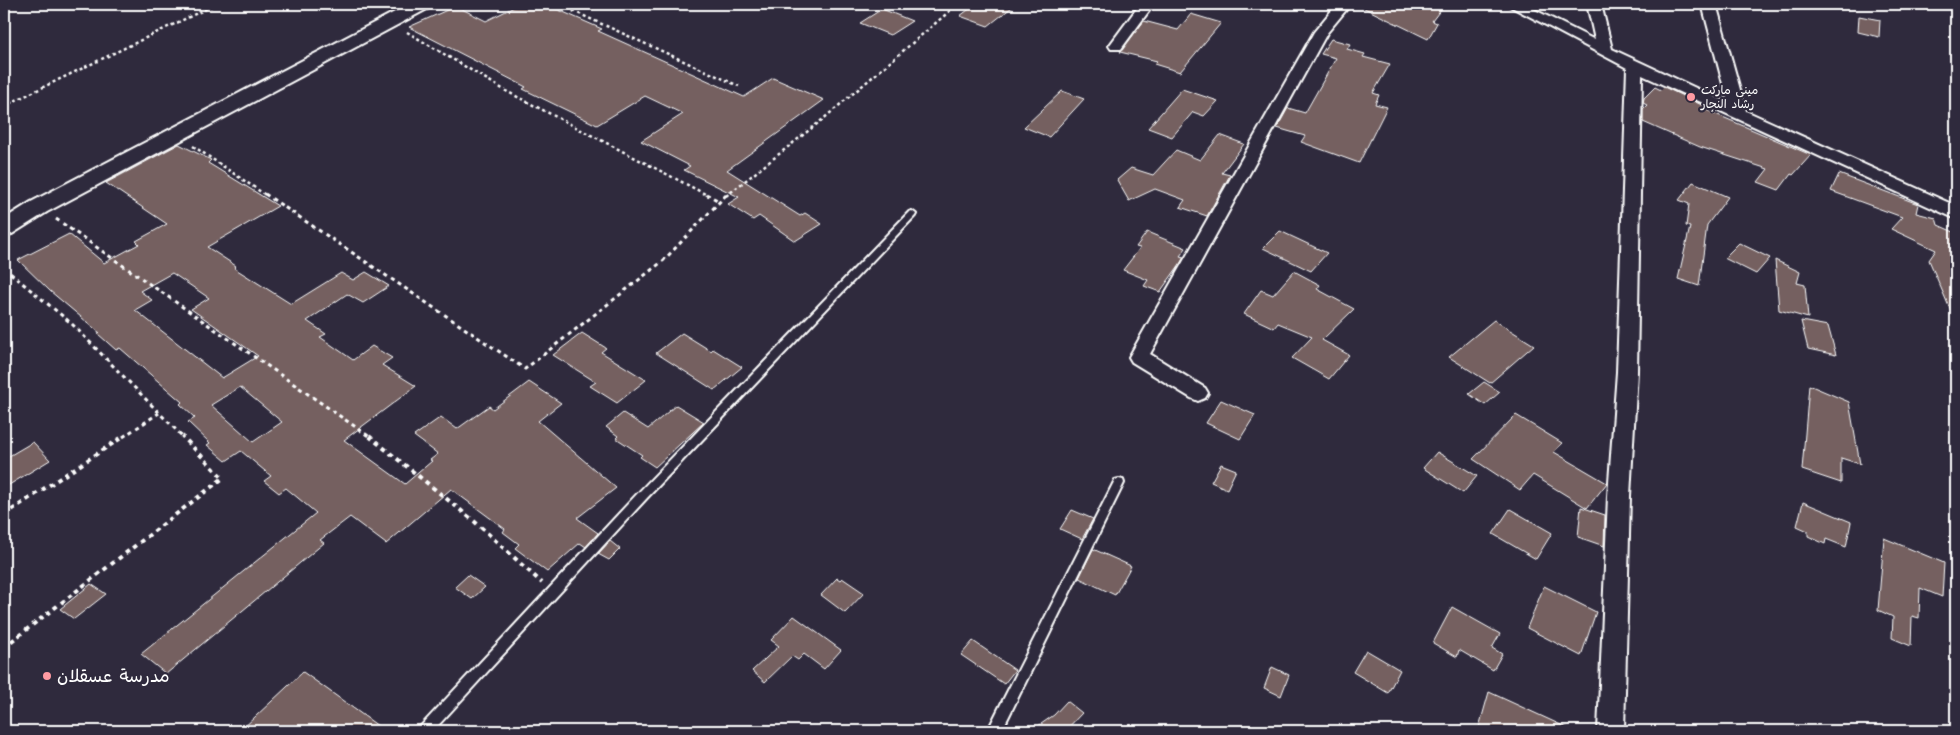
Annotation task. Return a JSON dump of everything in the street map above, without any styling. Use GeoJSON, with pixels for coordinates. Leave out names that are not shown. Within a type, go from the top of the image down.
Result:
{"type":"FeatureCollection","features":[{"type":"Feature","properties":{"kind":"street"},"geometry":{"type":"LineString","coordinates":[[4,229],[39,207],[423,4]]}},
{"type":"Feature","properties":{"kind":"street"},"geometry":{"type":"LineString","coordinates":[[1116,46],[1146,4]]}},
{"type":"Feature","properties":{"kind":"street"},"geometry":{"type":"LineString","coordinates":[[1198,393],[1139,358],[1321,32],[1344,4]]}},
{"type":"Feature","properties":{"kind":"street"},"geometry":{"type":"LineString","coordinates":[[1513,4],[1635,66],[1956,212]]}},
{"type":"Feature","properties":{"kind":"street"},"geometry":{"type":"LineString","coordinates":[[1594,4],[1605,50]]}},
{"type":"Feature","properties":{"kind":"street"},"geometry":{"type":"LineString","coordinates":[[1710,4],[1739,114]]}},
{"type":"Feature","properties":{"kind":"street"},"geometry":{"type":"LineString","coordinates":[[1611,731],[1619,496],[1627,372],[1635,66]]}},
{"type":"Feature","properties":{"kind":"lane"},"geometry":{"type":"LineString","coordinates":[[425,731],[552,592],[912,214]]}},
{"type":"Feature","properties":{"kind":"lane"},"geometry":{"type":"LineString","coordinates":[[998,731],[996,728],[1120,483]]}},
{"type":"Feature","properties":{"kind":"path"},"geometry":{"type":"LineString","coordinates":[[4,106],[216,4]]}},
{"type":"Feature","properties":{"kind":"path"},"geometry":{"type":"LineString","coordinates":[[563,4],[572,11],[739,86]]}},
{"type":"Feature","properties":{"kind":"path"},"geometry":{"type":"LineString","coordinates":[[175,134],[526,369],[663,261],[719,201],[822,120],[958,4]]}},
{"type":"Feature","properties":{"kind":"path"},"geometry":{"type":"LineString","coordinates":[[389,22],[506,91],[719,201]]}},
{"type":"Feature","properties":{"kind":"path"},"geometry":{"type":"LineString","coordinates":[[39,207],[379,443],[474,521],[552,592]]}},
{"type":"Feature","properties":{"kind":"path"},"geometry":{"type":"LineString","coordinates":[[4,268],[71,323],[223,478],[4,647]]}},
{"type":"Feature","properties":{"kind":"path"},"geometry":{"type":"LineString","coordinates":[[4,515],[159,412]]}},
{"type":"Feature","properties":{"kind":"building"},"geometry":{"type":"Polygon","coordinates":[[[520,4],[545,4],[602,29],[598,31],[744,97],[773,78],[824,100],[727,170],[800,216],[805,213],[822,224],[795,241],[759,216],[753,220],[728,204],[739,197],[684,170],[690,166],[641,141],[683,114],[645,96],[597,125],[523,89],[526,87],[409,27],[456,6],[486,21],[520,4]]]}},
{"type":"Feature","properties":{"kind":"building"},"geometry":{"type":"Polygon","coordinates":[[[976,4],[1016,4],[988,26],[960,16],[976,4]]]}},
{"type":"Feature","properties":{"kind":"building"},"geometry":{"type":"Polygon","coordinates":[[[1356,4],[1445,4],[1432,21],[1437,23],[1428,39],[1356,4]]]}},
{"type":"Feature","properties":{"kind":"building"},"geometry":{"type":"Polygon","coordinates":[[[882,9],[912,21],[890,35],[860,23],[882,9]]]}},
{"type":"Feature","properties":{"kind":"building"},"geometry":{"type":"Polygon","coordinates":[[[1191,14],[1221,23],[1180,72],[1154,64],[1157,61],[1120,52],[1144,21],[1178,30],[1191,14]]]}},
{"type":"Feature","properties":{"kind":"building"},"geometry":{"type":"Polygon","coordinates":[[[1859,16],[1880,20],[1879,37],[1858,32],[1859,16]]]}},
{"type":"Feature","properties":{"kind":"building"},"geometry":{"type":"Polygon","coordinates":[[[1331,39],[1350,44],[1347,49],[1365,54],[1363,57],[1390,64],[1373,93],[1379,95],[1375,104],[1387,107],[1359,163],[1301,142],[1305,136],[1277,128],[1288,108],[1305,113],[1336,58],[1321,54],[1331,39]]]}},
{"type":"Feature","properties":{"kind":"building"},"geometry":{"type":"Polygon","coordinates":[[[1655,87],[1661,90],[1664,87],[1706,107],[1704,109],[1811,155],[1793,175],[1791,174],[1779,190],[1758,182],[1768,169],[1700,147],[1643,122],[1643,109],[1647,105],[1643,103],[1644,98],[1655,87]]]}},
{"type":"Feature","properties":{"kind":"building"},"geometry":{"type":"Polygon","coordinates":[[[1182,89],[1218,101],[1204,116],[1193,112],[1172,137],[1148,128],[1182,89]]]}},
{"type":"Feature","properties":{"kind":"building"},"geometry":{"type":"Polygon","coordinates":[[[1062,91],[1084,99],[1049,137],[1024,127],[1062,91]]]}},
{"type":"Feature","properties":{"kind":"building"},"geometry":{"type":"Polygon","coordinates":[[[1220,135],[1244,144],[1222,173],[1230,175],[1207,216],[1180,207],[1185,200],[1155,189],[1129,201],[1117,180],[1131,168],[1153,175],[1176,150],[1200,160],[1220,135]]]}},
{"type":"Feature","properties":{"kind":"building"},"geometry":{"type":"Polygon","coordinates":[[[179,144],[211,160],[208,163],[278,206],[207,247],[236,266],[234,268],[291,304],[341,273],[353,280],[366,272],[389,286],[363,303],[347,294],[307,321],[326,334],[320,337],[353,360],[372,346],[392,358],[382,365],[416,386],[344,440],[405,484],[438,454],[414,436],[441,417],[457,429],[489,406],[493,409],[529,382],[561,403],[538,421],[616,488],[577,518],[598,533],[586,547],[580,543],[547,572],[515,548],[519,544],[503,532],[505,529],[451,489],[386,544],[350,517],[320,540],[324,543],[166,674],[141,654],[316,513],[286,488],[279,493],[264,481],[271,476],[241,451],[226,461],[207,445],[210,443],[188,422],[195,418],[180,404],[182,402],[120,348],[116,350],[98,334],[100,333],[50,291],[18,260],[69,234],[104,263],[139,244],[136,241],[167,224],[106,183],[179,144]],[[172,273],[140,291],[152,300],[135,310],[222,378],[258,356],[191,309],[209,298],[172,273]],[[240,387],[211,405],[253,442],[282,422],[240,387]]]}},
{"type":"Feature","properties":{"kind":"building"},"geometry":{"type":"Polygon","coordinates":[[[1839,174],[1918,204],[1916,213],[1936,218],[1938,225],[1956,233],[1956,323],[1929,260],[1936,250],[1891,229],[1902,217],[1831,191],[1839,174]]]}},
{"type":"Feature","properties":{"kind":"building"},"geometry":{"type":"Polygon","coordinates":[[[1693,182],[1728,197],[1707,225],[1699,286],[1678,279],[1690,227],[1686,226],[1689,204],[1679,200],[1693,182]]]}},
{"type":"Feature","properties":{"kind":"building"},"geometry":{"type":"Polygon","coordinates":[[[1280,231],[1327,253],[1311,271],[1263,248],[1280,231]]]}},
{"type":"Feature","properties":{"kind":"building"},"geometry":{"type":"Polygon","coordinates":[[[1147,232],[1186,248],[1180,256],[1184,257],[1180,264],[1160,292],[1144,286],[1148,280],[1123,270],[1140,248],[1136,247],[1147,232]]]}},
{"type":"Feature","properties":{"kind":"building"},"geometry":{"type":"Polygon","coordinates":[[[1739,243],[1770,258],[1756,274],[1724,258],[1739,243]]]}},
{"type":"Feature","properties":{"kind":"building"},"geometry":{"type":"Polygon","coordinates":[[[1775,260],[1800,272],[1797,283],[1805,285],[1808,318],[1779,310],[1775,260]]]}},
{"type":"Feature","properties":{"kind":"building"},"geometry":{"type":"Polygon","coordinates":[[[1294,271],[1320,285],[1317,289],[1354,309],[1322,340],[1349,355],[1329,379],[1292,358],[1312,337],[1278,323],[1274,328],[1244,314],[1261,290],[1273,295],[1294,271]]]}},
{"type":"Feature","properties":{"kind":"building"},"geometry":{"type":"Polygon","coordinates":[[[1494,320],[1534,345],[1490,383],[1449,357],[1494,320]]]}},
{"type":"Feature","properties":{"kind":"building"},"geometry":{"type":"Polygon","coordinates":[[[1801,321],[1828,326],[1836,355],[1808,349],[1801,321]]]}},
{"type":"Feature","properties":{"kind":"building"},"geometry":{"type":"Polygon","coordinates":[[[582,333],[606,348],[601,352],[646,380],[617,403],[590,386],[596,382],[553,355],[582,333]]]}},
{"type":"Feature","properties":{"kind":"building"},"geometry":{"type":"Polygon","coordinates":[[[682,333],[742,367],[714,390],[656,353],[682,333]]]}},
{"type":"Feature","properties":{"kind":"building"},"geometry":{"type":"Polygon","coordinates":[[[1484,382],[1500,392],[1485,405],[1469,394],[1484,382]]]}},
{"type":"Feature","properties":{"kind":"building"},"geometry":{"type":"Polygon","coordinates":[[[1809,385],[1849,402],[1860,464],[1841,458],[1841,483],[1802,470],[1809,385]]]}},
{"type":"Feature","properties":{"kind":"building"},"geometry":{"type":"Polygon","coordinates":[[[1221,400],[1255,415],[1240,439],[1206,423],[1221,400]]]}},
{"type":"Feature","properties":{"kind":"building"},"geometry":{"type":"Polygon","coordinates":[[[676,405],[704,422],[655,467],[640,457],[642,455],[616,438],[618,436],[606,427],[623,413],[648,429],[676,405]]]}},
{"type":"Feature","properties":{"kind":"building"},"geometry":{"type":"Polygon","coordinates":[[[1516,415],[1562,443],[1554,452],[1607,483],[1587,508],[1533,475],[1520,490],[1473,459],[1516,415]]]}},
{"type":"Feature","properties":{"kind":"building"},"geometry":{"type":"Polygon","coordinates":[[[33,442],[50,460],[4,488],[4,459],[33,442]]]}},
{"type":"Feature","properties":{"kind":"building"},"geometry":{"type":"Polygon","coordinates":[[[1437,452],[1477,476],[1463,493],[1423,468],[1437,452]]]}},
{"type":"Feature","properties":{"kind":"building"},"geometry":{"type":"Polygon","coordinates":[[[1221,464],[1236,470],[1227,489],[1211,482],[1221,464]]]}},
{"type":"Feature","properties":{"kind":"building"},"geometry":{"type":"Polygon","coordinates":[[[1803,502],[1851,522],[1846,547],[1826,539],[1825,544],[1808,536],[1808,531],[1797,526],[1803,502]]]}},
{"type":"Feature","properties":{"kind":"building"},"geometry":{"type":"Polygon","coordinates":[[[1581,507],[1605,515],[1604,546],[1578,537],[1581,507]]]}},
{"type":"Feature","properties":{"kind":"building"},"geometry":{"type":"Polygon","coordinates":[[[1510,509],[1552,533],[1536,559],[1493,534],[1510,509]]]}},
{"type":"Feature","properties":{"kind":"building"},"geometry":{"type":"Polygon","coordinates":[[[1072,510],[1093,519],[1082,539],[1060,529],[1072,510]]]}},
{"type":"Feature","properties":{"kind":"building"},"geometry":{"type":"Polygon","coordinates":[[[1884,538],[1944,563],[1942,597],[1920,588],[1919,618],[1912,616],[1911,646],[1892,638],[1893,617],[1878,610],[1884,538]]]}},
{"type":"Feature","properties":{"kind":"building"},"geometry":{"type":"Polygon","coordinates":[[[610,541],[620,549],[609,560],[598,554],[610,541]]]}},
{"type":"Feature","properties":{"kind":"building"},"geometry":{"type":"Polygon","coordinates":[[[1093,549],[1131,566],[1115,595],[1079,578],[1093,549]]]}},
{"type":"Feature","properties":{"kind":"building"},"geometry":{"type":"Polygon","coordinates":[[[468,575],[485,587],[472,599],[455,587],[468,575]]]}},
{"type":"Feature","properties":{"kind":"building"},"geometry":{"type":"Polygon","coordinates":[[[837,578],[840,580],[842,578],[864,593],[845,613],[821,595],[837,578]]]}},
{"type":"Feature","properties":{"kind":"building"},"geometry":{"type":"Polygon","coordinates":[[[91,584],[106,594],[74,619],[60,609],[91,584]]]}},
{"type":"Feature","properties":{"kind":"building"},"geometry":{"type":"Polygon","coordinates":[[[1544,586],[1596,612],[1581,656],[1527,628],[1544,586]]]}},
{"type":"Feature","properties":{"kind":"building"},"geometry":{"type":"Polygon","coordinates":[[[1452,607],[1500,634],[1492,648],[1502,654],[1493,670],[1459,650],[1457,657],[1433,643],[1452,607]]]}},
{"type":"Feature","properties":{"kind":"building"},"geometry":{"type":"Polygon","coordinates":[[[794,616],[841,650],[824,669],[804,654],[798,660],[792,656],[765,682],[752,671],[779,646],[771,640],[794,616]]]}},
{"type":"Feature","properties":{"kind":"building"},"geometry":{"type":"Polygon","coordinates":[[[973,641],[1015,670],[1004,684],[961,655],[973,641]]]}},
{"type":"Feature","properties":{"kind":"building"},"geometry":{"type":"Polygon","coordinates":[[[1366,650],[1400,670],[1388,693],[1353,672],[1366,650]]]}},
{"type":"Feature","properties":{"kind":"building"},"geometry":{"type":"Polygon","coordinates":[[[1272,667],[1289,675],[1281,696],[1264,688],[1272,667]]]}},
{"type":"Feature","properties":{"kind":"building"},"geometry":{"type":"Polygon","coordinates":[[[303,672],[385,731],[240,731],[303,672]]]}},
{"type":"Feature","properties":{"kind":"building"},"geometry":{"type":"Polygon","coordinates":[[[1489,692],[1574,731],[1478,731],[1489,692]]]}},
{"type":"Feature","properties":{"kind":"building"},"geometry":{"type":"Polygon","coordinates":[[[1067,701],[1082,713],[1065,731],[1031,731],[1054,715],[1067,701]]]}},
{"type":"Feature","properties":{"kind":"place","name":"ميني ماركت رشاد النجار"},"geometry":{"type":"Point","coordinates":[1691,97]}},
{"type":"Feature","properties":{"kind":"place","name":"مدرسة عسقلان"},"geometry":{"type":"Point","coordinates":[47,676]}}]}
